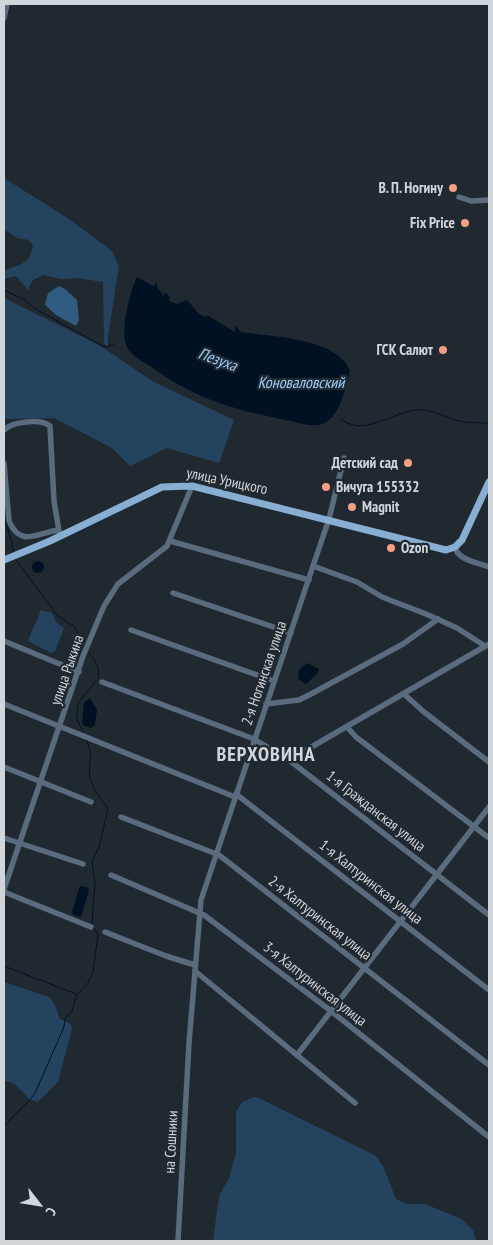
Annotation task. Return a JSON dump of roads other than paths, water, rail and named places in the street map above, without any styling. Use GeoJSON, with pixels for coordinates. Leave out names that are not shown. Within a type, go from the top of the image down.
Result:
{"type":"FeatureCollection","features":[{"type":"Feature","properties":{"kind":"main road"},"geometry":{"type":"LineString","coordinates":[[455,547],[462,540],[489,482]]}},
{"type":"Feature","properties":{"kind":"main road","name":"улица Урицкого"},"geometry":{"type":"LineString","coordinates":[[4,560],[162,487],[192,486],[328,518],[439,549],[455,547]]}},
{"type":"Feature","properties":{"kind":"street"},"geometry":{"type":"LineString","coordinates":[[4,18],[7,4]]}},
{"type":"Feature","properties":{"kind":"street"},"geometry":{"type":"LineString","coordinates":[[459,197],[472,201],[489,200]]}},
{"type":"Feature","properties":{"kind":"street"},"geometry":{"type":"LineString","coordinates":[[4,430],[10,426],[26,422],[49,424],[52,433],[54,501],[59,533],[27,537],[18,535],[12,529],[9,521],[4,463]]}},
{"type":"Feature","properties":{"kind":"street","name":"2-я Ногинская улица"},"geometry":{"type":"LineString","coordinates":[[188,1043],[199,912],[216,853],[254,738],[309,580],[344,458]]}},
{"type":"Feature","properties":{"kind":"street","name":"улица Рыкина"},"geometry":{"type":"LineString","coordinates":[[4,890],[79,672],[109,596],[122,580],[161,552],[170,541],[192,486]]}},
{"type":"Feature","properties":{"kind":"street"},"geometry":{"type":"LineString","coordinates":[[170,541],[309,580]]}},
{"type":"Feature","properties":{"kind":"street"},"geometry":{"type":"LineString","coordinates":[[455,547],[456,551],[463,557],[489,567]]}},
{"type":"Feature","properties":{"kind":"street"},"geometry":{"type":"LineString","coordinates":[[313,566],[360,583],[382,597],[438,619],[487,645]]}},
{"type":"Feature","properties":{"kind":"street"},"geometry":{"type":"LineString","coordinates":[[173,593],[291,633]]}},
{"type":"Feature","properties":{"kind":"street"},"geometry":{"type":"LineString","coordinates":[[266,704],[299,700],[403,644],[438,619]]}},
{"type":"Feature","properties":{"kind":"street"},"geometry":{"type":"LineString","coordinates":[[131,630],[274,681]]}},
{"type":"Feature","properties":{"kind":"street"},"geometry":{"type":"LineString","coordinates":[[4,641],[79,672]]}},
{"type":"Feature","properties":{"kind":"street"},"geometry":{"type":"LineString","coordinates":[[289,760],[487,645]]}},
{"type":"Feature","properties":{"kind":"street","name":"1-я Гражданская улица"},"geometry":{"type":"LineString","coordinates":[[102,682],[254,738],[289,760],[489,915]]}},
{"type":"Feature","properties":{"kind":"street"},"geometry":{"type":"LineString","coordinates":[[404,694],[424,712],[489,762]]}},
{"type":"Feature","properties":{"kind":"street","name":"1-я Халтуринская улица"},"geometry":{"type":"LineString","coordinates":[[4,704],[236,795],[489,990]]}},
{"type":"Feature","properties":{"kind":"street"},"geometry":{"type":"LineString","coordinates":[[346,727],[356,737],[489,838]]}},
{"type":"Feature","properties":{"kind":"street"},"geometry":{"type":"LineString","coordinates":[[4,767],[91,802]]}},
{"type":"Feature","properties":{"kind":"street"},"geometry":{"type":"LineString","coordinates":[[297,1055],[489,808]]}},
{"type":"Feature","properties":{"kind":"street","name":"2-я Халтуринская улица"},"geometry":{"type":"LineString","coordinates":[[121,817],[216,853],[489,1065]]}},
{"type":"Feature","properties":{"kind":"street"},"geometry":{"type":"LineString","coordinates":[[4,838],[83,864]]}},
{"type":"Feature","properties":{"kind":"street","name":"3-я Халтуринская улица"},"geometry":{"type":"LineString","coordinates":[[110,875],[199,912],[331,1011],[489,1137]]}},
{"type":"Feature","properties":{"kind":"street"},"geometry":{"type":"LineString","coordinates":[[4,890],[90,927]]}},
{"type":"Feature","properties":{"kind":"street"},"geometry":{"type":"LineString","coordinates":[[106,932],[195,968],[355,1103]]}},
{"type":"Feature","properties":{"kind":"street","name":"на Сошники"},"geometry":{"type":"LineString","coordinates":[[178,1241],[188,1043]]}},
{"type":"Feature","properties":{"kind":"water","name":"Коноваловский"},"geometry":{"type":"Polygon","coordinates":[[[137,277],[153,286],[157,283],[157,287],[164,296],[165,292],[170,297],[169,301],[178,304],[187,300],[199,314],[206,317],[207,315],[235,332],[235,325],[241,332],[302,341],[332,351],[343,360],[350,371],[344,393],[334,414],[323,424],[309,425],[232,407],[200,396],[138,359],[127,347],[124,332],[131,292],[137,277]]]}},
{"type":"Feature","properties":{"kind":"water"},"geometry":{"type":"Polygon","coordinates":[[[36,561],[40,561],[44,567],[40,573],[36,573],[32,569],[32,565],[36,561]]]}},
{"type":"Feature","properties":{"kind":"water"},"geometry":{"type":"Polygon","coordinates":[[[307,663],[319,669],[318,673],[306,684],[298,679],[299,670],[307,663]]]}},
{"type":"Feature","properties":{"kind":"water"},"geometry":{"type":"Polygon","coordinates":[[[90,698],[97,710],[95,725],[91,728],[84,726],[82,722],[84,702],[90,698]]]}},
{"type":"Feature","properties":{"kind":"water"},"geometry":{"type":"Polygon","coordinates":[[[80,886],[87,887],[89,890],[81,917],[73,915],[72,912],[80,886]]]}},
{"type":"Feature","properties":{"kind":"waterway","name":"Пезуха"},"geometry":{"type":"LineString","coordinates":[[4,290],[25,300],[34,308],[104,347],[114,345]]}},
{"type":"Feature","properties":{"kind":"waterway","name":"Пезуха"},"geometry":{"type":"LineString","coordinates":[[341,419],[349,424],[358,426],[368,425],[406,412],[421,410],[459,421],[489,423]]}},
{"type":"Feature","properties":{"kind":"waterway"},"geometry":{"type":"LineString","coordinates":[[4,516],[11,540]]}},
{"type":"Feature","properties":{"kind":"waterway"},"geometry":{"type":"LineString","coordinates":[[12,542],[13,552]]}},
{"type":"Feature","properties":{"kind":"waterway"},"geometry":{"type":"LineString","coordinates":[[16,560],[57,615],[75,627],[83,646]]}},
{"type":"Feature","properties":{"kind":"waterway"},"geometry":{"type":"LineString","coordinates":[[88,653],[97,664],[98,679]]}},
{"type":"Feature","properties":{"kind":"waterway"},"geometry":{"type":"LineString","coordinates":[[83,732],[77,719],[78,703],[96,681]]}},
{"type":"Feature","properties":{"kind":"waterway"},"geometry":{"type":"LineString","coordinates":[[4,1126],[30,1100],[36,1091],[64,1027],[65,1019],[72,1011],[76,996],[88,983],[93,972],[98,935],[92,924],[95,884],[92,862],[99,847],[108,809],[91,783],[89,772],[90,752],[86,739]]}},
{"type":"Feature","properties":{"kind":"waterway"},"geometry":{"type":"LineString","coordinates":[[4,966],[76,994]]}},
{"type":"Feature","properties":{"kind":"place","name":"В. П. Ногину"},"geometry":{"type":"Point","coordinates":[453,188]}},
{"type":"Feature","properties":{"kind":"place","name":"Fix Price"},"geometry":{"type":"Point","coordinates":[465,223]}},
{"type":"Feature","properties":{"kind":"place","name":"ГСК Салют"},"geometry":{"type":"Point","coordinates":[443,350]}},
{"type":"Feature","properties":{"kind":"place","name":"Детский сад"},"geometry":{"type":"Point","coordinates":[408,463]}},
{"type":"Feature","properties":{"kind":"place","name":"Вичуга 155332"},"geometry":{"type":"Point","coordinates":[326,487]}},
{"type":"Feature","properties":{"kind":"place","name":"Magnit"},"geometry":{"type":"Point","coordinates":[352,507]}},
{"type":"Feature","properties":{"kind":"place","name":"Ozon"},"geometry":{"type":"Point","coordinates":[391,548]}},
{"type":"Feature","properties":{"kind":"district","name":"ВЕРХОВИНА"},"geometry":{"type":"Point","coordinates":[266,754]}}]}
